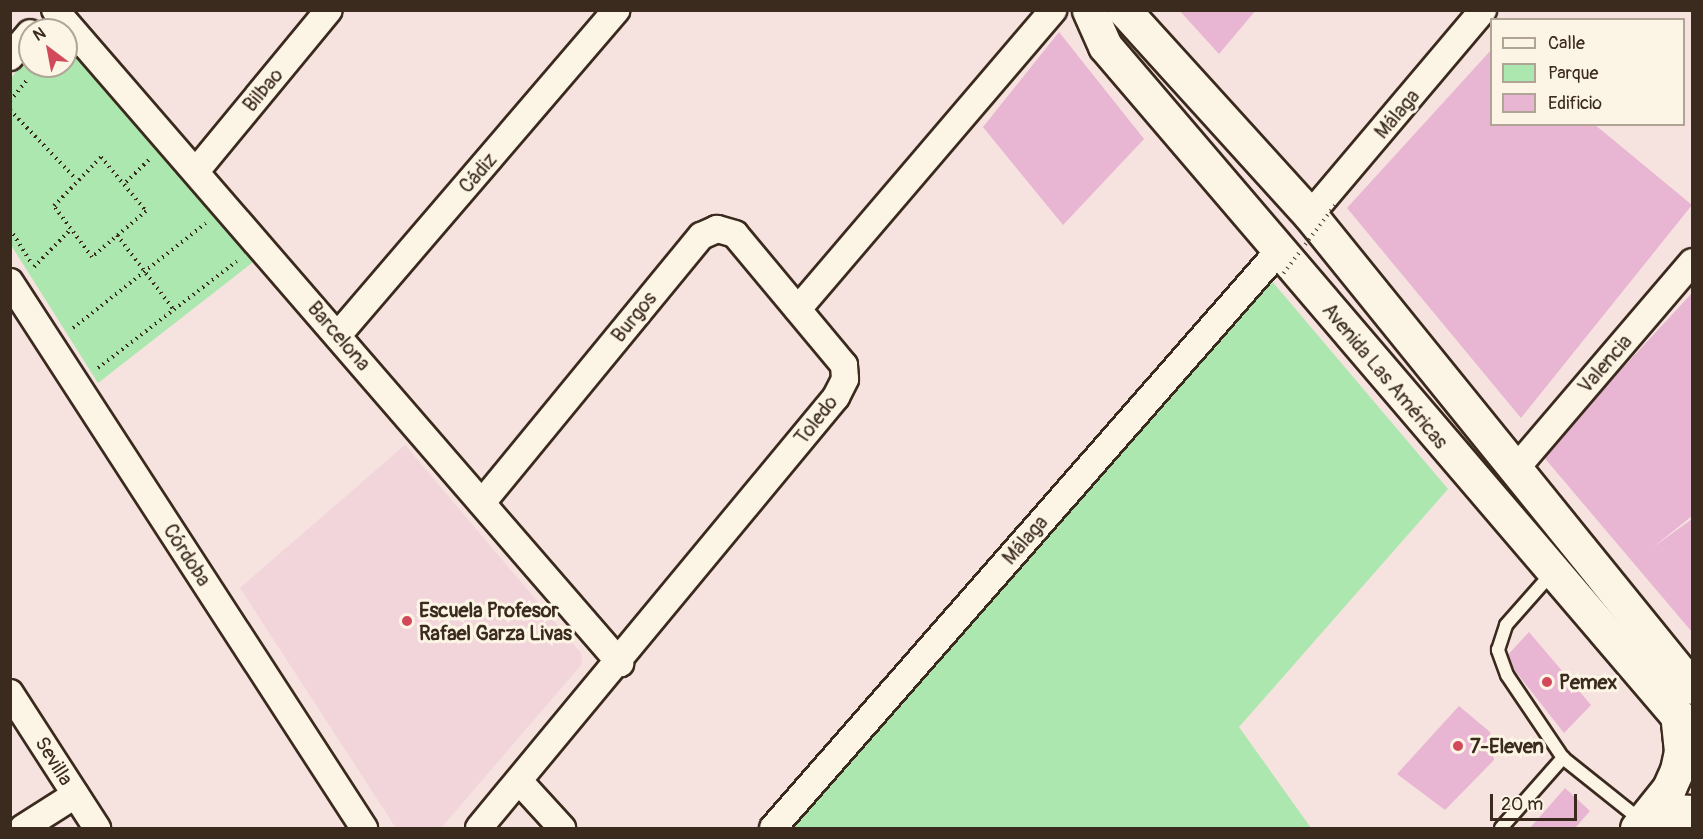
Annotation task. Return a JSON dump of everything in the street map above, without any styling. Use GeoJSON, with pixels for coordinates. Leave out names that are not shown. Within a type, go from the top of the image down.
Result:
{"type":"FeatureCollection","features":[{"type":"Feature","properties":{"kind":"main road","name":"Avenida Las Américas"},"geometry":{"type":"LineString","coordinates":[[1089,10],[1105,46],[1279,265],[1552,573],[1687,712]]}},
{"type":"Feature","properties":{"kind":"main road"},"geometry":{"type":"LineString","coordinates":[[1124,10],[1324,208],[1518,466],[1687,712],[1677,770],[1640,825]]}},
{"type":"Feature","properties":{"kind":"main road"},"geometry":{"type":"LineString","coordinates":[[1640,825],[1672,811],[1692,812]]}},
{"type":"Feature","properties":{"kind":"street","name":"Barcelona"},"geometry":{"type":"LineString","coordinates":[[55,10],[197,170],[620,663]]}},
{"type":"Feature","properties":{"kind":"street","name":"Bilbao"},"geometry":{"type":"LineString","coordinates":[[197,170],[329,10]]}},
{"type":"Feature","properties":{"kind":"street","name":"Cádiz"},"geometry":{"type":"LineString","coordinates":[[338,335],[617,10]]}},
{"type":"Feature","properties":{"kind":"street"},"geometry":{"type":"LineString","coordinates":[[798,309],[1053,10]]}},
{"type":"Feature","properties":{"kind":"street","name":"Málaga"},"geometry":{"type":"LineString","coordinates":[[1324,208],[1483,10]]}},
{"type":"Feature","properties":{"kind":"street","name":"Burgos"},"geometry":{"type":"LineString","coordinates":[[482,503],[701,236],[717,229],[735,234],[798,309]]}},
{"type":"Feature","properties":{"kind":"street","name":"Valencia"},"geometry":{"type":"LineString","coordinates":[[1518,466],[1692,262]]}},
{"type":"Feature","properties":{"kind":"street","name":"Málaga"},"geometry":{"type":"LineString","coordinates":[[773,828],[1279,265]]}},
{"type":"Feature","properties":{"kind":"street","name":"Córdoba"},"geometry":{"type":"LineString","coordinates":[[10,282],[364,828]]}},
{"type":"Feature","properties":{"kind":"street","name":"Toledo"},"geometry":{"type":"LineString","coordinates":[[479,828],[620,663],[836,397],[845,380],[844,365],[798,309]]}},
{"type":"Feature","properties":{"kind":"street","name":"Sevilla"},"geometry":{"type":"LineString","coordinates":[[10,693],[97,828]]}},
{"type":"Feature","properties":{"kind":"street"},"geometry":{"type":"LineString","coordinates":[[519,781],[562,828]]}},
{"type":"Feature","properties":{"kind":"street"},"geometry":{"type":"LineString","coordinates":[[23,828],[75,795]]}},
{"type":"Feature","properties":{"kind":"lane"},"geometry":{"type":"LineString","coordinates":[[1552,573],[1506,625],[1498,650],[1507,675],[1563,758],[1640,825]]}},
{"type":"Feature","properties":{"kind":"lane"},"geometry":{"type":"LineString","coordinates":[[1501,828],[1563,758]]}},
{"type":"Feature","properties":{"kind":"path"},"geometry":{"type":"LineString","coordinates":[[10,101],[28,78]]}},
{"type":"Feature","properties":{"kind":"path"},"geometry":{"type":"LineString","coordinates":[[10,110],[75,178]]}},
{"type":"Feature","properties":{"kind":"path"},"geometry":{"type":"LineString","coordinates":[[126,182],[155,154]]}},
{"type":"Feature","properties":{"kind":"path"},"geometry":{"type":"LineString","coordinates":[[101,157],[126,182],[146,211],[92,257],[54,206],[75,178],[101,157]]}},
{"type":"Feature","properties":{"kind":"path"},"geometry":{"type":"LineString","coordinates":[[1279,265],[1324,208]]}},
{"type":"Feature","properties":{"kind":"path"},"geometry":{"type":"LineString","coordinates":[[72,328],[146,273],[209,220]]}},
{"type":"Feature","properties":{"kind":"path"},"geometry":{"type":"LineString","coordinates":[[10,229],[40,277]]}},
{"type":"Feature","properties":{"kind":"path"},"geometry":{"type":"LineString","coordinates":[[34,267],[71,229]]}},
{"type":"Feature","properties":{"kind":"path"},"geometry":{"type":"LineString","coordinates":[[117,236],[174,310]]}},
{"type":"Feature","properties":{"kind":"path"},"geometry":{"type":"LineString","coordinates":[[91,359],[97,369],[242,258]]}},
{"type":"Feature","properties":{"kind":"path"},"geometry":{"type":"LineString","coordinates":[[66,318],[78,338]]}},
{"type":"Feature","properties":{"kind":"shaded area","name":"Escuela Profesor Rafael Garza Livas"},"geometry":{"type":"Polygon","coordinates":[[[405,445],[581,653],[582,664],[441,828],[396,828],[240,588],[405,445]]]}},
{"type":"Feature","properties":{"kind":"green space"},"geometry":{"type":"Polygon","coordinates":[[[78,45],[257,259],[98,383],[11,245],[11,78],[18,69],[18,78],[78,78],[78,45]]]}},
{"type":"Feature","properties":{"kind":"green space"},"geometry":{"type":"Polygon","coordinates":[[[1271,280],[1448,489],[1239,727],[1311,828],[788,828],[1271,280]]]}},
{"type":"Feature","properties":{"kind":"building"},"geometry":{"type":"Polygon","coordinates":[[[1179,10],[1256,10],[1219,54],[1179,10]]]}},
{"type":"Feature","properties":{"kind":"building"},"geometry":{"type":"Polygon","coordinates":[[[1059,32],[1144,139],[1063,225],[983,127],[1059,32]]]}},
{"type":"Feature","properties":{"kind":"building"},"geometry":{"type":"Polygon","coordinates":[[[1490,51],[1490,126],[1596,126],[1692,205],[1521,418],[1347,208],[1490,51]]]}},
{"type":"Feature","properties":{"kind":"building"},"geometry":{"type":"Polygon","coordinates":[[[1692,293],[1692,516],[1652,548],[1692,519],[1692,632],[1542,455],[1692,293]]]}},
{"type":"Feature","properties":{"kind":"building","name":"Pemex"},"geometry":{"type":"Polygon","coordinates":[[[1529,632],[1591,705],[1564,733],[1505,658],[1529,632]]]}},
{"type":"Feature","properties":{"kind":"building","name":"7-Eleven"},"geometry":{"type":"Polygon","coordinates":[[[1459,706],[1490,732],[1494,760],[1445,810],[1397,774],[1459,706]]]}},
{"type":"Feature","properties":{"kind":"building"},"geometry":{"type":"Polygon","coordinates":[[[1565,788],[1590,811],[1575,828],[1530,828],[1565,788]]]}},
{"type":"Feature","properties":{"kind":"place","name":"Escuela Profesor Rafael Garza Livas"},"geometry":{"type":"Point","coordinates":[407,621]}},
{"type":"Feature","properties":{"kind":"place","name":"Pemex"},"geometry":{"type":"Point","coordinates":[1547,682]}},
{"type":"Feature","properties":{"kind":"place","name":"7-Eleven"},"geometry":{"type":"Point","coordinates":[1458,746]}}]}
